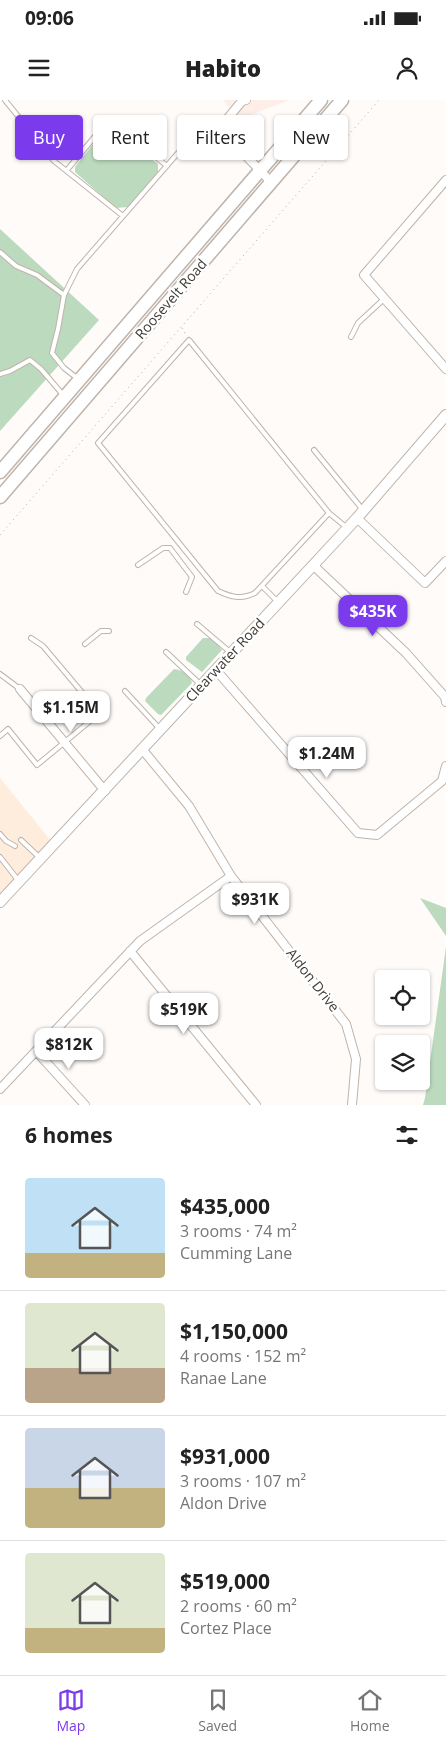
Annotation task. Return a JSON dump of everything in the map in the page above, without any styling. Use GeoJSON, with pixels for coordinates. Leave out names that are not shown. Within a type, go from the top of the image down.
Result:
{"type":"FeatureCollection","features":[{"type":"Feature","properties":{"kind":"main road","name":"Roosevelt Road"},"geometry":{"type":"LineString","coordinates":[[0,472],[321,100]]}},
{"type":"Feature","properties":{"kind":"main road","name":"Roosevelt Road"},"geometry":{"type":"LineString","coordinates":[[0,497],[342,100]]}},
{"type":"Feature","properties":{"kind":"street"},"geometry":{"type":"LineString","coordinates":[[230,115],[243,100]]}},
{"type":"Feature","properties":{"kind":"street"},"geometry":{"type":"LineString","coordinates":[[249,160],[271,182]]}},
{"type":"Feature","properties":{"kind":"street"},"geometry":{"type":"LineString","coordinates":[[446,180],[364,275],[446,369]]}},
{"type":"Feature","properties":{"kind":"street","name":"Clearwater Road"},"geometry":{"type":"LineString","coordinates":[[0,902],[314,566],[446,415]]}},
{"type":"Feature","properties":{"kind":"street"},"geometry":{"type":"LineString","coordinates":[[360,515],[426,583],[446,561]]}},
{"type":"Feature","properties":{"kind":"street"},"geometry":{"type":"LineString","coordinates":[[314,566],[406,653],[445,697],[446,702]]}},
{"type":"Feature","properties":{"kind":"street"},"geometry":{"type":"LineString","coordinates":[[216,670],[358,833],[377,835],[442,781],[446,766]]}},
{"type":"Feature","properties":{"kind":"street"},"geometry":{"type":"LineString","coordinates":[[20,689],[105,791]]}},
{"type":"Feature","properties":{"kind":"street","name":"Aldon Drive"},"geometry":{"type":"LineString","coordinates":[[142,749],[189,806],[231,876],[346,1024],[356,1059],[352,1105]]}},
{"type":"Feature","properties":{"kind":"street"},"geometry":{"type":"LineString","coordinates":[[0,1089],[140,940],[231,876]]}},
{"type":"Feature","properties":{"kind":"street"},"geometry":{"type":"LineString","coordinates":[[130,951],[256,1105]]}},
{"type":"Feature","properties":{"kind":"street"},"geometry":{"type":"LineString","coordinates":[[36,1051],[85,1105]]}},
{"type":"Feature","properties":{"kind":"lane"},"geometry":{"type":"LineString","coordinates":[[6,100],[54,161],[122,216]]}},
{"type":"Feature","properties":{"kind":"lane"},"geometry":{"type":"LineString","coordinates":[[67,170],[101,129],[110,123],[117,126],[167,166]]}},
{"type":"Feature","properties":{"kind":"lane"},"geometry":{"type":"LineString","coordinates":[[79,380],[64,368],[52,353],[64,295],[77,270],[177,154]]}},
{"type":"Feature","properties":{"kind":"lane"},"geometry":{"type":"LineString","coordinates":[[0,252],[16,266],[37,275],[64,295]]}},
{"type":"Feature","properties":{"kind":"lane"},"geometry":{"type":"LineString","coordinates":[[351,338],[358,323],[385,298]]}},
{"type":"Feature","properties":{"kind":"lane"},"geometry":{"type":"LineString","coordinates":[[329,513],[262,586],[247,597],[228,596],[218,591],[98,443],[189,340],[329,513],[347,529]]}},
{"type":"Feature","properties":{"kind":"lane"},"geometry":{"type":"LineString","coordinates":[[0,378],[30,360],[65,397]]}},
{"type":"Feature","properties":{"kind":"lane"},"geometry":{"type":"LineString","coordinates":[[0,374],[10,371]]}},
{"type":"Feature","properties":{"kind":"lane"},"geometry":{"type":"LineString","coordinates":[[314,450],[360,515]]}},
{"type":"Feature","properties":{"kind":"lane"},"geometry":{"type":"LineString","coordinates":[[138,565],[163,548],[170,548],[192,577],[186,592]]}},
{"type":"Feature","properties":{"kind":"lane"},"geometry":{"type":"LineString","coordinates":[[262,586],[279,603]]}},
{"type":"Feature","properties":{"kind":"lane"},"geometry":{"type":"LineString","coordinates":[[197,624],[232,653]]}},
{"type":"Feature","properties":{"kind":"lane"},"geometry":{"type":"LineString","coordinates":[[86,644],[101,631],[109,631]]}},
{"type":"Feature","properties":{"kind":"lane"},"geometry":{"type":"LineString","coordinates":[[0,736],[8,729],[37,765],[95,717],[96,709],[43,646],[32,638]]}},
{"type":"Feature","properties":{"kind":"lane"},"geometry":{"type":"LineString","coordinates":[[166,652],[202,686]]}},
{"type":"Feature","properties":{"kind":"lane"},"geometry":{"type":"LineString","coordinates":[[0,674],[20,689]]}},
{"type":"Feature","properties":{"kind":"lane"},"geometry":{"type":"LineString","coordinates":[[125,691],[161,729]]}},
{"type":"Feature","properties":{"kind":"lane"},"geometry":{"type":"LineString","coordinates":[[0,834],[6,841],[15,846]]}},
{"type":"Feature","properties":{"kind":"lane"},"geometry":{"type":"LineString","coordinates":[[21,840],[41,859]]}},
{"type":"Feature","properties":{"kind":"lane"},"geometry":{"type":"LineString","coordinates":[[0,857],[20,882]]}},
{"type":"Feature","properties":{"kind":"path"},"geometry":{"type":"LineString","coordinates":[[0,536],[379,100]]}},
{"type":"Feature","properties":{"kind":"path"},"geometry":{"type":"LineString","coordinates":[[181,327],[189,340]]}},
{"type":"Feature","properties":{"kind":"shaded area"},"geometry":{"type":"Polygon","coordinates":[[[223,100],[290,100],[250,115],[236,115],[223,100]]]}},
{"type":"Feature","properties":{"kind":"shaded area"},"geometry":{"type":"Polygon","coordinates":[[[0,778],[51,841],[0,894],[0,778]]]}},
{"type":"Feature","properties":{"kind":"green space"},"geometry":{"type":"Polygon","coordinates":[[[93,144],[93,160],[153,160],[158,164],[158,172],[128,207],[116,208],[75,172],[75,167],[80,160],[83,160],[83,157],[93,144]]]}},
{"type":"Feature","properties":{"kind":"green space"},"geometry":{"type":"Polygon","coordinates":[[[0,229],[99,320],[0,431],[0,229]]]}},
{"type":"Feature","properties":{"kind":"green space"},"geometry":{"type":"Polygon","coordinates":[[[203,638],[212,638],[222,650],[202,672],[186,660],[186,657],[203,638]]]}},
{"type":"Feature","properties":{"kind":"green space"},"geometry":{"type":"Polygon","coordinates":[[[174,669],[185,673],[192,683],[161,715],[145,701],[174,669]]]}},
{"type":"Feature","properties":{"kind":"green space"},"geometry":{"type":"Polygon","coordinates":[[[420,898],[446,908],[446,936],[420,898]]]}},
{"type":"Feature","properties":{"kind":"green space"},"geometry":{"type":"Polygon","coordinates":[[[446,947],[446,1105],[423,1105],[426,1090],[430,1090],[430,1062],[446,947]]]}}]}
